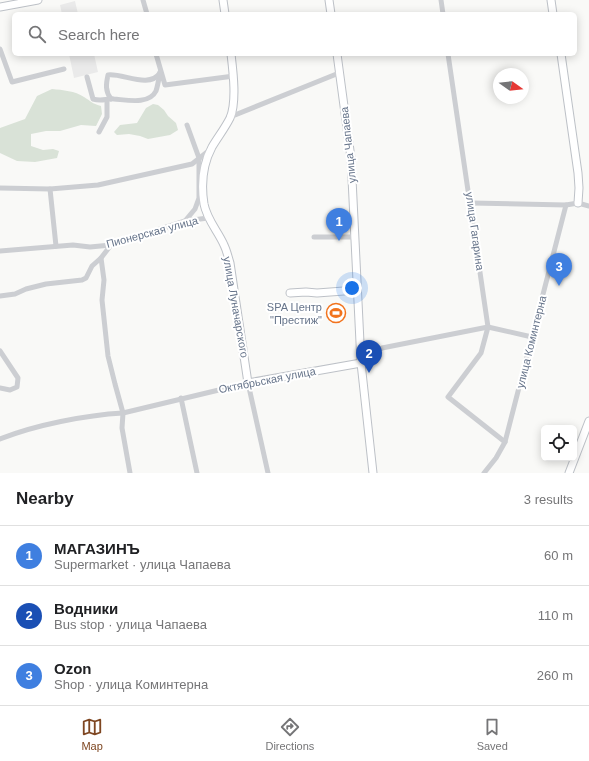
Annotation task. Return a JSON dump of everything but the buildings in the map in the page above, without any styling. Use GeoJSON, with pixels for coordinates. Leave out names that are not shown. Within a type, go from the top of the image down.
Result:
{"type":"FeatureCollection","features":[{"type":"Feature","properties":{"kind":"main road"},"geometry":{"type":"LineString","coordinates":[[0,7],[38,0]]}},
{"type":"Feature","properties":{"kind":"main road"},"geometry":{"type":"LineString","coordinates":[[223,0],[225,12]]}},
{"type":"Feature","properties":{"kind":"main road"},"geometry":{"type":"LineString","coordinates":[[329,0],[331,12]]}},
{"type":"Feature","properties":{"kind":"main road"},"geometry":{"type":"LineString","coordinates":[[551,0],[553,12]]}},
{"type":"Feature","properties":{"kind":"main road","name":"улица Луначарского"},"geometry":{"type":"LineString","coordinates":[[230,56],[234,76],[230,117],[212,147],[206,164],[203,180],[204,204],[208,218],[224,246],[230,263],[248,382]]}},
{"type":"Feature","properties":{"kind":"main road","name":"улица Чапаева"},"geometry":{"type":"LineString","coordinates":[[337,56],[351,158],[361,363],[373,473]]}},
{"type":"Feature","properties":{"kind":"main road"},"geometry":{"type":"LineString","coordinates":[[561,56],[578,174],[578,203]]}},
{"type":"Feature","properties":{"kind":"main road"},"geometry":{"type":"LineString","coordinates":[[290,293],[317,293],[357,290]]}},
{"type":"Feature","properties":{"kind":"main road","name":"Октябрьская улица"},"geometry":{"type":"LineString","coordinates":[[248,382],[361,363]]}},
{"type":"Feature","properties":{"kind":"main road"},"geometry":{"type":"LineString","coordinates":[[569,473],[589,421]]}},
{"type":"Feature","properties":{"kind":"street"},"geometry":{"type":"LineString","coordinates":[[143,0],[146,12]]}},
{"type":"Feature","properties":{"kind":"street"},"geometry":{"type":"LineString","coordinates":[[441,0],[443,12]]}},
{"type":"Feature","properties":{"kind":"street"},"geometry":{"type":"LineString","coordinates":[[0,50],[12,82],[64,69]]}},
{"type":"Feature","properties":{"kind":"street"},"geometry":{"type":"LineString","coordinates":[[156,56],[160,72],[165,84],[234,76]]}},
{"type":"Feature","properties":{"kind":"street","name":"улица Гагарина"},"geometry":{"type":"LineString","coordinates":[[448,56],[488,327],[481,353],[448,397],[505,442]]}},
{"type":"Feature","properties":{"kind":"street"},"geometry":{"type":"LineString","coordinates":[[87,77],[93,99],[99,101],[137,101],[147,99],[156,92],[160,72]]}},
{"type":"Feature","properties":{"kind":"street"},"geometry":{"type":"LineString","coordinates":[[99,132],[107,117],[109,100],[106,85],[108,75],[115,74],[135,80],[150,80],[157,77],[160,72]]}},
{"type":"Feature","properties":{"kind":"street"},"geometry":{"type":"LineString","coordinates":[[230,117],[339,73]]}},
{"type":"Feature","properties":{"kind":"street"},"geometry":{"type":"LineString","coordinates":[[185,221],[195,210],[200,198],[199,158],[187,125]]}},
{"type":"Feature","properties":{"kind":"street"},"geometry":{"type":"LineString","coordinates":[[0,188],[50,189],[98,185],[192,164],[212,147]]}},
{"type":"Feature","properties":{"kind":"street"},"geometry":{"type":"LineString","coordinates":[[50,189],[56,246]]}},
{"type":"Feature","properties":{"kind":"street"},"geometry":{"type":"LineString","coordinates":[[471,203],[566,205],[578,203],[589,206]]}},
{"type":"Feature","properties":{"kind":"street","name":"улица Коминтерна"},"geometry":{"type":"LineString","coordinates":[[484,473],[496,458],[505,442],[566,205]]}},
{"type":"Feature","properties":{"kind":"street","name":"Пионерская улица"},"geometry":{"type":"LineString","coordinates":[[0,251],[73,245],[90,247],[111,245],[185,221],[208,218]]}},
{"type":"Feature","properties":{"kind":"street"},"geometry":{"type":"LineString","coordinates":[[314,237],[355,237]]}},
{"type":"Feature","properties":{"kind":"street"},"geometry":{"type":"LineString","coordinates":[[0,296],[15,294],[26,289],[46,284],[82,280],[86,278],[92,266],[102,258],[111,245]]}},
{"type":"Feature","properties":{"kind":"street"},"geometry":{"type":"LineString","coordinates":[[102,258],[104,280],[102,300],[108,356],[123,413],[122,428],[130,473]]}},
{"type":"Feature","properties":{"kind":"street","name":"Октябрьская улица"},"geometry":{"type":"LineString","coordinates":[[361,363],[382,348],[488,327],[532,337]]}},
{"type":"Feature","properties":{"kind":"street"},"geometry":{"type":"LineString","coordinates":[[0,351],[18,378],[17,387],[10,390],[0,388]]}},
{"type":"Feature","properties":{"kind":"street","name":"Октябрьская улица"},"geometry":{"type":"LineString","coordinates":[[0,439],[19,432],[75,419],[123,413],[248,382]]}},
{"type":"Feature","properties":{"kind":"street","name":"улица Луначарского"},"geometry":{"type":"LineString","coordinates":[[248,382],[268,473]]}},
{"type":"Feature","properties":{"kind":"street"},"geometry":{"type":"LineString","coordinates":[[181,398],[197,473]]}},
{"type":"Feature","properties":{"kind":"shaded area"},"geometry":{"type":"Polygon","coordinates":[[[75,1],[78,12],[62,12],[60,5],[75,1]]]}},
{"type":"Feature","properties":{"kind":"shaded area"},"geometry":{"type":"Polygon","coordinates":[[[69,56],[94,56],[98,72],[74,78],[69,56]]]}},
{"type":"Feature","properties":{"kind":"shaded area"},"geometry":{"type":"Polygon","coordinates":[[[52,89],[77,93],[101,106],[102,114],[96,126],[81,125],[60,131],[46,131],[31,134],[31,146],[43,150],[53,149],[59,151],[57,158],[35,162],[17,161],[0,153],[0,128],[25,119],[37,96],[52,89]]]}},
{"type":"Feature","properties":{"kind":"shaded area"},"geometry":{"type":"Polygon","coordinates":[[[153,104],[158,105],[164,110],[176,123],[178,130],[170,135],[148,139],[129,134],[117,135],[114,132],[120,125],[137,123],[146,108],[153,104]]]}},
{"type":"Feature","properties":{"kind":"place","name":"МАГАЗИНЪ"},"geometry":{"type":"Point","coordinates":[339,241]}},
{"type":"Feature","properties":{"kind":"place","name":"Ozon"},"geometry":{"type":"Point","coordinates":[559,286]}},
{"type":"Feature","properties":{"kind":"place","name":"SPA Центр \"Престиж\""},"geometry":{"type":"Point","coordinates":[336,313]}},
{"type":"Feature","properties":{"kind":"place","name":"Водники"},"geometry":{"type":"Point","coordinates":[369,373]}}]}
